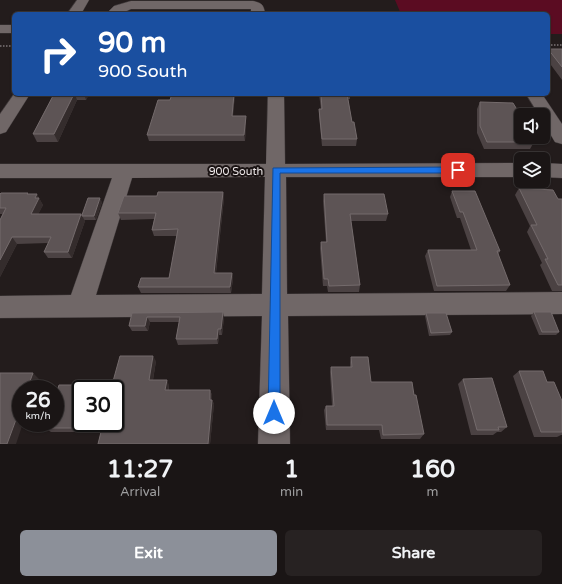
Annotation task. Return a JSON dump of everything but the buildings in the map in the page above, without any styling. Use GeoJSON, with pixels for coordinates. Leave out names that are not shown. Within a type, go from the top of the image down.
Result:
{"type":"FeatureCollection","features":[{"type":"Feature","properties":{"kind":"street"},"geometry":{"type":"LineString","coordinates":[[75,12],[83,0]]}},
{"type":"Feature","properties":{"kind":"street"},"geometry":{"type":"LineString","coordinates":[[114,12],[125,6],[253,5],[258,7],[258,12]]}},
{"type":"Feature","properties":{"kind":"street"},"geometry":{"type":"LineString","coordinates":[[0,29],[12,29]]}},
{"type":"Feature","properties":{"kind":"street"},"geometry":{"type":"LineString","coordinates":[[0,128],[21,96]]}},
{"type":"Feature","properties":{"kind":"street"},"geometry":{"type":"LineString","coordinates":[[274,444],[276,96]]}},
{"type":"Feature","properties":{"kind":"street"},"geometry":{"type":"LineString","coordinates":[[535,96],[562,138]]}},
{"type":"Feature","properties":{"kind":"street","name":"900 South"},"geometry":{"type":"LineString","coordinates":[[0,171],[514,170]]}},
{"type":"Feature","properties":{"kind":"street"},"geometry":{"type":"LineString","coordinates":[[550,170],[562,171]]}},
{"type":"Feature","properties":{"kind":"street"},"geometry":{"type":"LineString","coordinates":[[80,307],[124,171]]}},
{"type":"Feature","properties":{"kind":"street"},"geometry":{"type":"LineString","coordinates":[[0,307],[562,303]]}},
{"type":"Feature","properties":{"kind":"path"},"geometry":{"type":"LineString","coordinates":[[550,45],[562,45]]}},
{"type":"Feature","properties":{"kind":"path"},"geometry":{"type":"LineString","coordinates":[[0,46],[12,46]]}},
{"type":"Feature","properties":{"kind":"shaded area"},"geometry":{"type":"Polygon","coordinates":[[[395,0],[562,0],[562,34],[550,34],[550,12],[400,12],[395,0]]]}},
{"type":"Feature","properties":{"kind":"route"},"geometry":{"type":"LineString","coordinates":[[274,413],[276,170],[458,170]]}}]}
